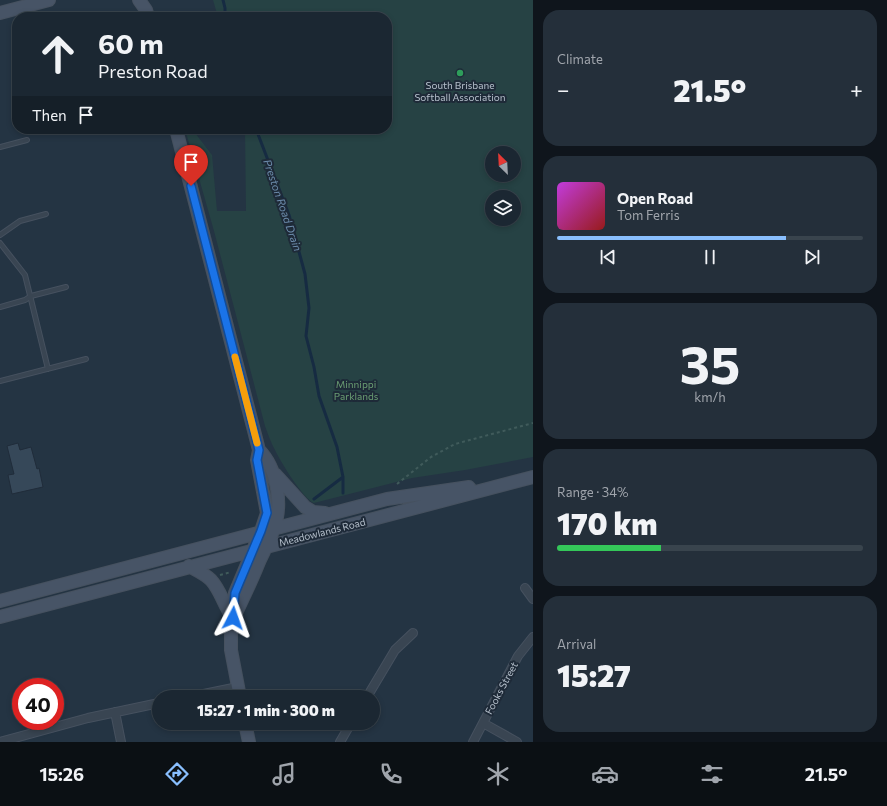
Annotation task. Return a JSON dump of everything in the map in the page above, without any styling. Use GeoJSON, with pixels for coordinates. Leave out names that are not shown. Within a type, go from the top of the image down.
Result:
{"type":"FeatureCollection","features":[{"type":"Feature","properties":{"kind":"main road"},"geometry":{"type":"LineString","coordinates":[[0,13],[49,0]]}},
{"type":"Feature","properties":{"kind":"main road"},"geometry":{"type":"LineString","coordinates":[[139,0],[147,12]]}},
{"type":"Feature","properties":{"kind":"main road"},"geometry":{"type":"LineString","coordinates":[[177,134],[259,450],[257,460],[267,513],[235,593],[231,629],[231,650],[239,690]]}},
{"type":"Feature","properties":{"kind":"main road"},"geometry":{"type":"LineString","coordinates":[[259,450],[267,458],[274,473],[296,500],[313,512],[330,514]]}},
{"type":"Feature","properties":{"kind":"main road"},"geometry":{"type":"LineString","coordinates":[[233,618],[248,590],[275,528],[278,504],[274,473]]}},
{"type":"Feature","properties":{"kind":"main road","name":"Meadowlands Road"},"geometry":{"type":"LineString","coordinates":[[0,601],[387,499],[530,478]]}},
{"type":"Feature","properties":{"kind":"main road","name":"Meadowlands Road"},"geometry":{"type":"LineString","coordinates":[[0,617],[189,566],[530,478]]}},
{"type":"Feature","properties":{"kind":"main road"},"geometry":{"type":"LineString","coordinates":[[189,566],[210,579],[233,618]]}},
{"type":"Feature","properties":{"kind":"main road"},"geometry":{"type":"LineString","coordinates":[[246,730],[248,742]]}},
{"type":"Feature","properties":{"kind":"street"},"geometry":{"type":"LineString","coordinates":[[525,588],[533,599]]}},
{"type":"Feature","properties":{"kind":"street"},"geometry":{"type":"LineString","coordinates":[[371,690],[395,650],[413,633]]}},
{"type":"Feature","properties":{"kind":"street","name":"Fooks Street"},"geometry":{"type":"LineString","coordinates":[[473,742],[518,656],[533,637]]}},
{"type":"Feature","properties":{"kind":"street"},"geometry":{"type":"LineString","coordinates":[[0,742],[88,718],[152,704]]}},
{"type":"Feature","properties":{"kind":"street"},"geometry":{"type":"LineString","coordinates":[[115,712],[121,742]]}},
{"type":"Feature","properties":{"kind":"street"},"geometry":{"type":"LineString","coordinates":[[483,723],[517,742]]}},
{"type":"Feature","properties":{"kind":"street"},"geometry":{"type":"LineString","coordinates":[[340,742],[347,730]]}},
{"type":"Feature","properties":{"kind":"lane"},"geometry":{"type":"LineString","coordinates":[[0,147],[27,140]]}},
{"type":"Feature","properties":{"kind":"lane"},"geometry":{"type":"LineString","coordinates":[[0,235],[20,221],[46,214]]}},
{"type":"Feature","properties":{"kind":"lane"},"geometry":{"type":"LineString","coordinates":[[0,244],[25,274],[48,369]]}},
{"type":"Feature","properties":{"kind":"lane"},"geometry":{"type":"LineString","coordinates":[[0,307],[25,300],[31,296],[66,287]]}},
{"type":"Feature","properties":{"kind":"lane"},"geometry":{"type":"LineString","coordinates":[[0,381],[86,359]]}},
{"type":"Feature","properties":{"kind":"path"},"geometry":{"type":"LineString","coordinates":[[397,484],[431,457],[455,444],[472,437],[533,423]]}},
{"type":"Feature","properties":{"kind":"path"},"geometry":{"type":"LineString","coordinates":[[220,575],[232,572]]}},
{"type":"Feature","properties":{"kind":"green space","name":"Minnippi Parklands"},"geometry":{"type":"Polygon","coordinates":[[[213,0],[533,0],[533,457],[412,478],[314,503],[310,500],[304,495],[282,462],[265,426],[214,231],[186,134],[196,134],[212,155],[217,211],[246,211],[245,134],[392,134],[392,12],[217,12],[213,0]]]}},
{"type":"Feature","properties":{"kind":"building"},"geometry":{"type":"Polygon","coordinates":[[[18,443],[20,450],[31,447],[37,469],[39,468],[43,487],[12,494],[8,475],[14,474],[7,446],[18,443]]]}},
{"type":"Feature","properties":{"kind":"waterway","name":"Preston Road Drain"},"geometry":{"type":"LineString","coordinates":[[223,0],[225,12]]}},
{"type":"Feature","properties":{"kind":"waterway","name":"Preston Road Drain"},"geometry":{"type":"LineString","coordinates":[[258,134],[289,215],[305,274],[309,308],[306,336],[314,367],[319,396],[337,447],[343,477],[343,493]]}},
{"type":"Feature","properties":{"kind":"waterway"},"geometry":{"type":"LineString","coordinates":[[314,499],[343,477]]}},
{"type":"Feature","properties":{"kind":"slow traffic"},"geometry":{"type":"LineString","coordinates":[[235,357],[257,443]]}},
{"type":"Feature","properties":{"kind":"place","name":"South Brisbane Softball Association"},"geometry":{"type":"Point","coordinates":[460,73]}},
{"type":"Feature","properties":{"kind":"route"},"geometry":{"type":"LineString","coordinates":[[191,186],[259,450],[257,460],[267,513],[235,593],[233,618]]}}]}
